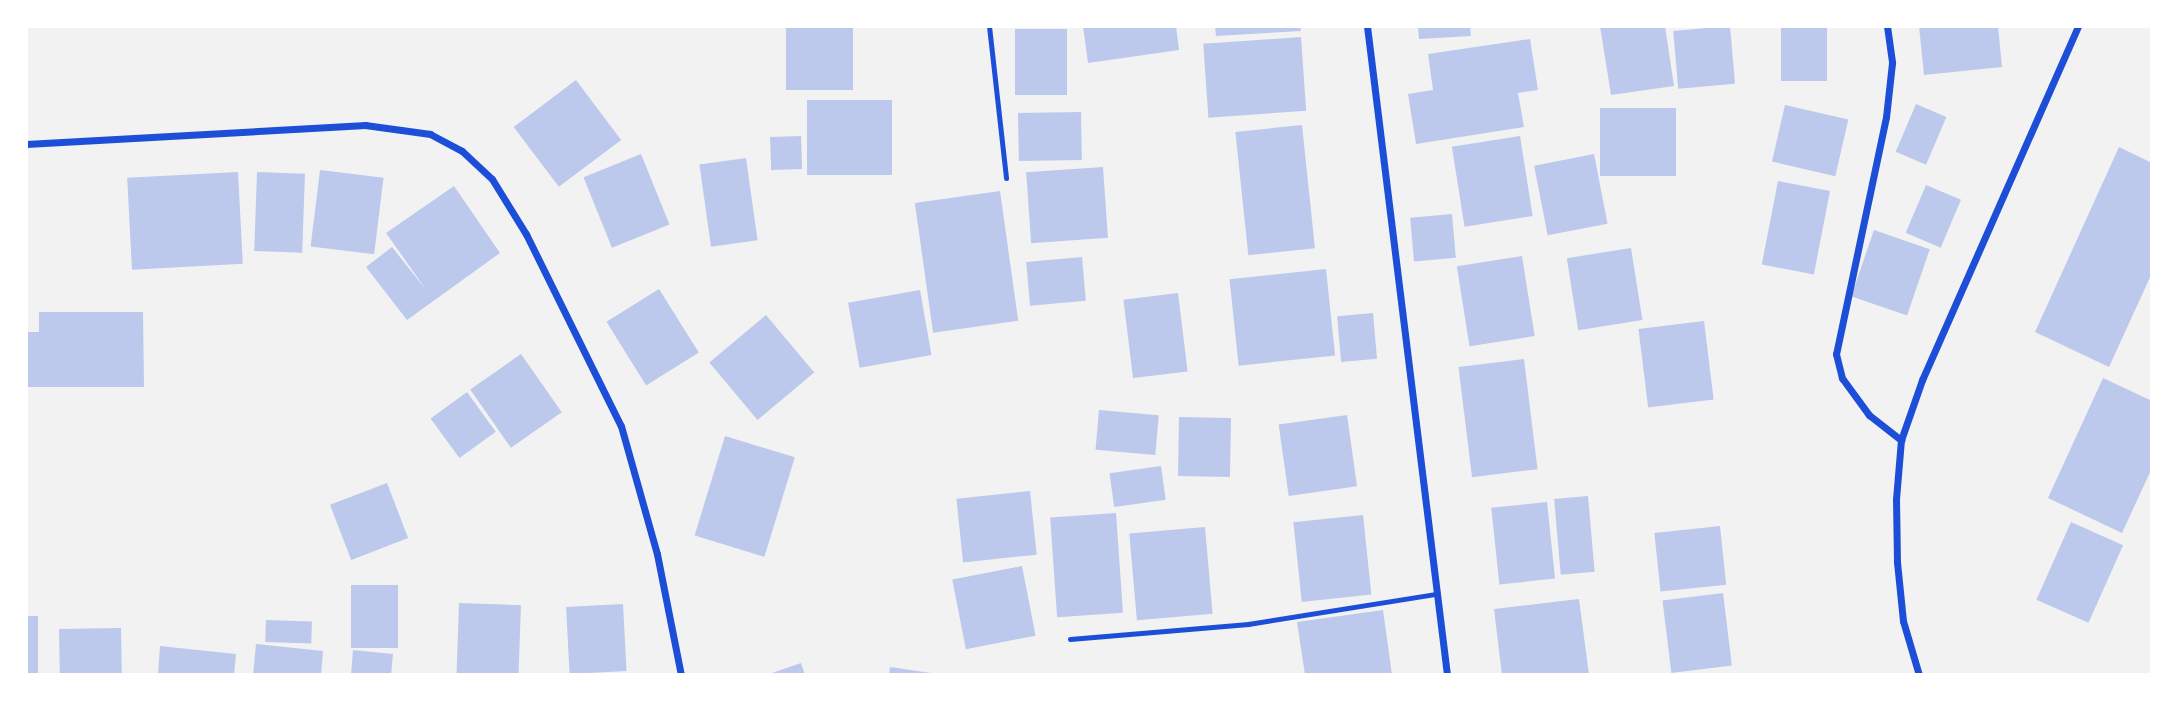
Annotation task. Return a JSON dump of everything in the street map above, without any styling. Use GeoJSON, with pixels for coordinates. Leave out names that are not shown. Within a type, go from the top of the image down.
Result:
{"type":"FeatureCollection","features":[{"type":"Feature","properties":{"kind":"street"},"geometry":{"type":"LineString","coordinates":[[1367,26],[1447,675]]}},
{"type":"Feature","properties":{"kind":"street"},"geometry":{"type":"LineString","coordinates":[[1887,26],[1892,64],[1886,117],[1836,354],[1842,378],[1869,415],[1901,440]]}},
{"type":"Feature","properties":{"kind":"street"},"geometry":{"type":"LineString","coordinates":[[1919,675],[1903,621],[1897,562],[1896,499],[1901,440],[1922,380],[2078,26]]}},
{"type":"Feature","properties":{"kind":"street"},"geometry":{"type":"LineString","coordinates":[[26,144],[365,125],[430,134],[462,151],[492,179],[526,234],[621,426],[657,554],[681,675]]}},
{"type":"Feature","properties":{"kind":"lane"},"geometry":{"type":"LineString","coordinates":[[989,26],[1006,178]]}},
{"type":"Feature","properties":{"kind":"lane"},"geometry":{"type":"LineString","coordinates":[[1070,639],[1248,624],[1435,594]]}},
{"type":"Feature","properties":{"kind":"building"},"geometry":{"type":"Polygon","coordinates":[[[786,26],[853,26],[853,90],[786,90],[786,26]]]}},
{"type":"Feature","properties":{"kind":"building"},"geometry":{"type":"Polygon","coordinates":[[[1083,26],[1176,26],[1179,50],[1088,63],[1083,26]]]}},
{"type":"Feature","properties":{"kind":"building"},"geometry":{"type":"Polygon","coordinates":[[[1215,26],[1300,26],[1301,31],[1216,36],[1215,26]]]}},
{"type":"Feature","properties":{"kind":"building"},"geometry":{"type":"Polygon","coordinates":[[[1418,26],[1470,26],[1471,36],[1419,39],[1418,26]]]}},
{"type":"Feature","properties":{"kind":"building"},"geometry":{"type":"Polygon","coordinates":[[[1600,26],[1665,26],[1674,86],[1611,95],[1600,26]]]}},
{"type":"Feature","properties":{"kind":"building"},"geometry":{"type":"Polygon","coordinates":[[[1730,26],[1735,84],[1678,89],[1673,31],[1730,26]]]}},
{"type":"Feature","properties":{"kind":"building"},"geometry":{"type":"Polygon","coordinates":[[[1781,26],[1827,26],[1827,81],[1781,81],[1781,26]]]}},
{"type":"Feature","properties":{"kind":"building"},"geometry":{"type":"Polygon","coordinates":[[[1919,26],[1998,26],[2002,67],[1924,75],[1919,26]]]}},
{"type":"Feature","properties":{"kind":"building"},"geometry":{"type":"Polygon","coordinates":[[[1015,29],[1067,29],[1067,95],[1015,95],[1015,29]]]}},
{"type":"Feature","properties":{"kind":"building"},"geometry":{"type":"Polygon","coordinates":[[[1301,37],[1306,111],[1208,118],[1203,44],[1301,37]]]}},
{"type":"Feature","properties":{"kind":"building"},"geometry":{"type":"Polygon","coordinates":[[[1530,39],[1538,90],[1518,93],[1524,127],[1416,144],[1408,94],[1433,90],[1428,54],[1530,39]]]}},
{"type":"Feature","properties":{"kind":"building"},"geometry":{"type":"Polygon","coordinates":[[[576,80],[621,140],[559,187],[514,127],[576,80]]]}},
{"type":"Feature","properties":{"kind":"building"},"geometry":{"type":"Polygon","coordinates":[[[807,100],[892,100],[892,175],[807,175],[807,100]]]}},
{"type":"Feature","properties":{"kind":"building"},"geometry":{"type":"Polygon","coordinates":[[[1916,104],[1946,117],[1926,165],[1896,152],[1916,104]]]}},
{"type":"Feature","properties":{"kind":"building"},"geometry":{"type":"Polygon","coordinates":[[[1785,105],[1848,120],[1835,176],[1772,162],[1785,105]]]}},
{"type":"Feature","properties":{"kind":"building"},"geometry":{"type":"Polygon","coordinates":[[[1600,108],[1676,108],[1676,176],[1600,176],[1600,108]]]}},
{"type":"Feature","properties":{"kind":"building"},"geometry":{"type":"Polygon","coordinates":[[[1081,112],[1082,160],[1019,161],[1018,113],[1081,112]]]}},
{"type":"Feature","properties":{"kind":"building"},"geometry":{"type":"Polygon","coordinates":[[[1302,125],[1315,248],[1248,255],[1235,132],[1302,125]]]}},
{"type":"Feature","properties":{"kind":"building"},"geometry":{"type":"Polygon","coordinates":[[[801,136],[802,169],[771,170],[770,137],[801,136]]]}},
{"type":"Feature","properties":{"kind":"building"},"geometry":{"type":"Polygon","coordinates":[[[1520,136],[1533,216],[1465,227],[1452,147],[1520,136]]]}},
{"type":"Feature","properties":{"kind":"building"},"geometry":{"type":"Polygon","coordinates":[[[2119,147],[2152,163],[2152,273],[2109,367],[2035,332],[2119,147]]]}},
{"type":"Feature","properties":{"kind":"building"},"geometry":{"type":"Polygon","coordinates":[[[641,154],[669,224],[612,248],[584,177],[641,154]]]}},
{"type":"Feature","properties":{"kind":"building"},"geometry":{"type":"Polygon","coordinates":[[[1594,154],[1608,224],[1548,235],[1534,166],[1594,154]]]}},
{"type":"Feature","properties":{"kind":"building"},"geometry":{"type":"Polygon","coordinates":[[[746,158],[758,240],[711,247],[699,165],[746,158]]]}},
{"type":"Feature","properties":{"kind":"building"},"geometry":{"type":"Polygon","coordinates":[[[1103,167],[1108,238],[1031,243],[1026,172],[1103,167]]]}},
{"type":"Feature","properties":{"kind":"building"},"geometry":{"type":"Polygon","coordinates":[[[320,170],[384,178],[374,254],[311,246],[320,170]]]}},
{"type":"Feature","properties":{"kind":"building"},"geometry":{"type":"Polygon","coordinates":[[[238,172],[243,264],[132,270],[127,178],[238,172]]]}},
{"type":"Feature","properties":{"kind":"building"},"geometry":{"type":"Polygon","coordinates":[[[257,172],[305,174],[302,253],[254,251],[257,172]]]}},
{"type":"Feature","properties":{"kind":"building"},"geometry":{"type":"Polygon","coordinates":[[[1778,181],[1830,191],[1814,275],[1762,264],[1778,181]]]}},
{"type":"Feature","properties":{"kind":"building"},"geometry":{"type":"Polygon","coordinates":[[[1926,185],[1961,200],[1941,248],[1906,233],[1926,185]]]}},
{"type":"Feature","properties":{"kind":"building"},"geometry":{"type":"Polygon","coordinates":[[[454,186],[500,253],[407,320],[366,267],[392,247],[427,291],[386,233],[454,186]]]}},
{"type":"Feature","properties":{"kind":"building"},"geometry":{"type":"Polygon","coordinates":[[[1000,191],[1018,321],[933,333],[915,203],[1000,191]]]}},
{"type":"Feature","properties":{"kind":"building"},"geometry":{"type":"Polygon","coordinates":[[[1452,214],[1456,258],[1414,261],[1410,218],[1452,214]]]}},
{"type":"Feature","properties":{"kind":"building"},"geometry":{"type":"Polygon","coordinates":[[[1874,230],[1930,249],[1907,315],[1851,296],[1874,230]]]}},
{"type":"Feature","properties":{"kind":"building"},"geometry":{"type":"Polygon","coordinates":[[[1631,248],[1642,320],[1578,330],[1567,258],[1631,248]]]}},
{"type":"Feature","properties":{"kind":"building"},"geometry":{"type":"Polygon","coordinates":[[[1522,256],[1535,336],[1469,346],[1457,266],[1522,256]]]}},
{"type":"Feature","properties":{"kind":"building"},"geometry":{"type":"Polygon","coordinates":[[[1082,257],[1086,301],[1030,306],[1026,262],[1082,257]]]}},
{"type":"Feature","properties":{"kind":"building"},"geometry":{"type":"Polygon","coordinates":[[[1326,269],[1335,356],[1239,366],[1230,279],[1326,269]]]}},
{"type":"Feature","properties":{"kind":"building"},"geometry":{"type":"Polygon","coordinates":[[[659,289],[699,353],[646,385],[606,322],[659,289]]]}},
{"type":"Feature","properties":{"kind":"building"},"geometry":{"type":"Polygon","coordinates":[[[920,290],[931,355],[860,368],[848,303],[920,290]]]}},
{"type":"Feature","properties":{"kind":"building"},"geometry":{"type":"Polygon","coordinates":[[[1178,293],[1188,371],[1133,378],[1123,300],[1178,293]]]}},
{"type":"Feature","properties":{"kind":"building"},"geometry":{"type":"Polygon","coordinates":[[[39,312],[143,312],[144,387],[26,387],[26,332],[39,332],[39,312]]]}},
{"type":"Feature","properties":{"kind":"building"},"geometry":{"type":"Polygon","coordinates":[[[1373,313],[1377,359],[1341,362],[1337,316],[1373,313]]]}},
{"type":"Feature","properties":{"kind":"building"},"geometry":{"type":"Polygon","coordinates":[[[766,315],[814,372],[758,420],[709,363],[766,315]]]}},
{"type":"Feature","properties":{"kind":"building"},"geometry":{"type":"Polygon","coordinates":[[[1704,321],[1714,399],[1648,407],[1638,329],[1704,321]]]}},
{"type":"Feature","properties":{"kind":"building"},"geometry":{"type":"Polygon","coordinates":[[[521,354],[562,412],[511,448],[470,390],[521,354]]]}},
{"type":"Feature","properties":{"kind":"building"},"geometry":{"type":"Polygon","coordinates":[[[1524,359],[1538,469],[1472,477],[1458,367],[1524,359]]]}},
{"type":"Feature","properties":{"kind":"building"},"geometry":{"type":"Polygon","coordinates":[[[2103,378],[2152,401],[2152,468],[2122,533],[2048,498],[2103,378]]]}},
{"type":"Feature","properties":{"kind":"building"},"geometry":{"type":"Polygon","coordinates":[[[467,392],[496,432],[459,458],[431,418],[467,392]]]}},
{"type":"Feature","properties":{"kind":"building"},"geometry":{"type":"Polygon","coordinates":[[[1099,410],[1159,415],[1155,455],[1096,450],[1099,410]]]}},
{"type":"Feature","properties":{"kind":"building"},"geometry":{"type":"Polygon","coordinates":[[[1347,415],[1357,486],[1289,496],[1279,425],[1347,415]]]}},
{"type":"Feature","properties":{"kind":"building"},"geometry":{"type":"Polygon","coordinates":[[[1179,417],[1231,418],[1230,477],[1178,476],[1179,417]]]}},
{"type":"Feature","properties":{"kind":"building"},"geometry":{"type":"Polygon","coordinates":[[[725,436],[795,457],[764,557],[695,535],[725,436]]]}},
{"type":"Feature","properties":{"kind":"building"},"geometry":{"type":"Polygon","coordinates":[[[1161,466],[1166,500],[1114,507],[1110,473],[1161,466]]]}},
{"type":"Feature","properties":{"kind":"building"},"geometry":{"type":"Polygon","coordinates":[[[387,483],[408,538],[351,560],[330,505],[387,483]]]}},
{"type":"Feature","properties":{"kind":"building"},"geometry":{"type":"Polygon","coordinates":[[[1030,491],[1037,555],[963,562],[956,499],[1030,491]]]}},
{"type":"Feature","properties":{"kind":"building"},"geometry":{"type":"Polygon","coordinates":[[[1588,496],[1595,572],[1561,575],[1554,499],[1588,496]]]}},
{"type":"Feature","properties":{"kind":"building"},"geometry":{"type":"Polygon","coordinates":[[[1547,502],[1555,579],[1499,584],[1491,508],[1547,502]]]}},
{"type":"Feature","properties":{"kind":"building"},"geometry":{"type":"Polygon","coordinates":[[[1116,513],[1123,613],[1057,617],[1050,518],[1116,513]]]}},
{"type":"Feature","properties":{"kind":"building"},"geometry":{"type":"Polygon","coordinates":[[[1363,515],[1371,595],[1302,602],[1293,522],[1363,515]]]}},
{"type":"Feature","properties":{"kind":"building"},"geometry":{"type":"Polygon","coordinates":[[[2071,522],[2123,545],[2088,623],[2036,600],[2071,522]]]}},
{"type":"Feature","properties":{"kind":"building"},"geometry":{"type":"Polygon","coordinates":[[[1720,526],[1726,585],[1661,592],[1654,533],[1720,526]]]}},
{"type":"Feature","properties":{"kind":"building"},"geometry":{"type":"Polygon","coordinates":[[[1205,527],[1213,614],[1137,620],[1129,534],[1205,527]]]}},
{"type":"Feature","properties":{"kind":"building"},"geometry":{"type":"Polygon","coordinates":[[[1022,566],[1036,636],[966,649],[952,580],[1022,566]]]}},
{"type":"Feature","properties":{"kind":"building"},"geometry":{"type":"Polygon","coordinates":[[[351,585],[398,585],[398,648],[351,648],[351,585]]]}},
{"type":"Feature","properties":{"kind":"building"},"geometry":{"type":"Polygon","coordinates":[[[1723,593],[1732,665],[1671,673],[1662,600],[1723,593]]]}},
{"type":"Feature","properties":{"kind":"building"},"geometry":{"type":"Polygon","coordinates":[[[1579,599],[1589,675],[1502,675],[1494,609],[1579,599]]]}},
{"type":"Feature","properties":{"kind":"building"},"geometry":{"type":"Polygon","coordinates":[[[459,603],[521,605],[519,675],[456,675],[459,603]]]}},
{"type":"Feature","properties":{"kind":"building"},"geometry":{"type":"Polygon","coordinates":[[[623,604],[627,671],[570,674],[566,607],[623,604]]]}},
{"type":"Feature","properties":{"kind":"building"},"geometry":{"type":"Polygon","coordinates":[[[1383,610],[1392,675],[1305,675],[1297,622],[1383,610]]]}},
{"type":"Feature","properties":{"kind":"building"},"geometry":{"type":"Polygon","coordinates":[[[26,616],[38,616],[38,675],[26,675],[26,616]]]}},
{"type":"Feature","properties":{"kind":"building"},"geometry":{"type":"Polygon","coordinates":[[[266,620],[312,622],[311,644],[265,642],[266,620]]]}},
{"type":"Feature","properties":{"kind":"building"},"geometry":{"type":"Polygon","coordinates":[[[121,628],[122,675],[60,675],[59,629],[121,628]]]}},
{"type":"Feature","properties":{"kind":"building"},"geometry":{"type":"Polygon","coordinates":[[[256,644],[323,651],[321,675],[253,675],[256,644]]]}},
{"type":"Feature","properties":{"kind":"building"},"geometry":{"type":"Polygon","coordinates":[[[160,646],[236,654],[234,675],[158,675],[160,646]]]}},
{"type":"Feature","properties":{"kind":"building"},"geometry":{"type":"Polygon","coordinates":[[[353,650],[393,654],[391,675],[351,675],[353,650]]]}},
{"type":"Feature","properties":{"kind":"building"},"geometry":{"type":"Polygon","coordinates":[[[801,663],[805,675],[769,675],[769,674],[801,663]]]}},
{"type":"Feature","properties":{"kind":"building"},"geometry":{"type":"Polygon","coordinates":[[[890,667],[931,673],[889,675],[890,667]]]}}]}
